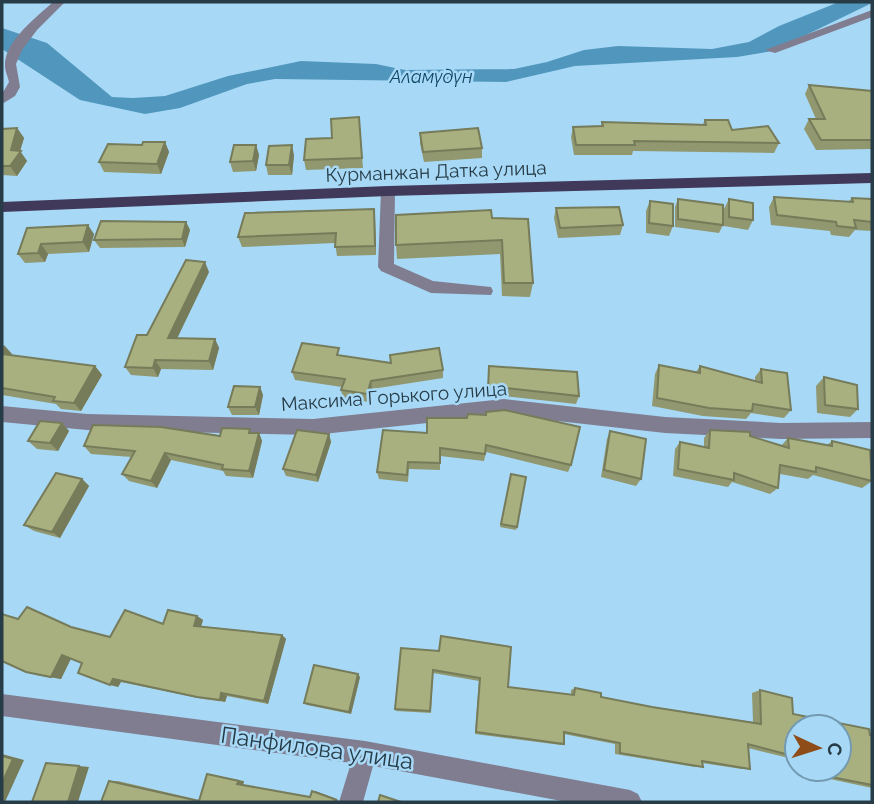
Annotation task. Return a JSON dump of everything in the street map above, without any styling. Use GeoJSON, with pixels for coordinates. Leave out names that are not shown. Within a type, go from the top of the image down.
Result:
{"type":"FeatureCollection","features":[{"type":"Feature","properties":{"kind":"main road","name":"Курманжан Датка улица"},"geometry":{"type":"LineString","coordinates":[[2,206],[388,191],[872,178]]}},
{"type":"Feature","properties":{"kind":"street"},"geometry":{"type":"LineString","coordinates":[[2,100],[15,89],[17,82],[8,61],[29,32],[59,2]]}},
{"type":"Feature","properties":{"kind":"street"},"geometry":{"type":"LineString","coordinates":[[771,50],[872,13]]}},
{"type":"Feature","properties":{"kind":"street"},"geometry":{"type":"LineString","coordinates":[[388,191],[386,267],[431,287],[485,291]]}},
{"type":"Feature","properties":{"kind":"street","name":"Максима Горького улица"},"geometry":{"type":"LineString","coordinates":[[2,414],[87,422],[313,427],[504,407],[665,425],[872,430]]}},
{"type":"Feature","properties":{"kind":"street","name":"Панфилова улица"},"geometry":{"type":"LineString","coordinates":[[2,705],[365,753],[630,802]]}},
{"type":"Feature","properties":{"kind":"street"},"geometry":{"type":"LineString","coordinates":[[351,802],[365,753]]}},
{"type":"Feature","properties":{"kind":"water","name":"Аламүдүн"},"geometry":{"type":"Polygon","coordinates":[[[839,2],[872,3],[773,51],[737,57],[575,66],[506,82],[275,79],[247,84],[180,108],[145,114],[80,100],[2,49],[2,28],[47,43],[112,97],[133,98],[165,96],[228,76],[301,61],[376,64],[405,70],[514,69],[584,50],[618,46],[712,49],[749,42],[779,26],[839,2]]]}},
{"type":"Feature","properties":{"kind":"building"},"geometry":{"type":"Polygon","coordinates":[[[809,85],[872,91],[872,140],[821,140],[809,119],[825,119],[809,85]]]}},
{"type":"Feature","properties":{"kind":"building"},"geometry":{"type":"Polygon","coordinates":[[[359,117],[362,158],[304,160],[306,139],[332,138],[331,119],[359,117]]]}},
{"type":"Feature","properties":{"kind":"building"},"geometry":{"type":"Polygon","coordinates":[[[705,120],[728,120],[732,130],[768,126],[779,143],[634,141],[635,145],[576,145],[573,127],[603,126],[602,122],[706,125],[705,120]]]}},
{"type":"Feature","properties":{"kind":"building"},"geometry":{"type":"Polygon","coordinates":[[[17,128],[11,150],[21,151],[10,166],[2,166],[2,129],[17,128]]]}},
{"type":"Feature","properties":{"kind":"building"},"geometry":{"type":"Polygon","coordinates":[[[478,128],[482,148],[423,152],[420,133],[478,128]]]}},
{"type":"Feature","properties":{"kind":"building"},"geometry":{"type":"Polygon","coordinates":[[[143,142],[165,142],[157,164],[99,162],[108,144],[142,145],[143,142]]]}},
{"type":"Feature","properties":{"kind":"building"},"geometry":{"type":"Polygon","coordinates":[[[234,145],[256,145],[253,161],[230,162],[234,145]]]}},
{"type":"Feature","properties":{"kind":"building"},"geometry":{"type":"Polygon","coordinates":[[[292,145],[289,165],[266,165],[269,146],[292,145]]]}},
{"type":"Feature","properties":{"kind":"building"},"geometry":{"type":"Polygon","coordinates":[[[774,197],[853,202],[852,198],[872,199],[872,222],[854,220],[856,228],[837,226],[836,222],[777,215],[774,197]]]}},
{"type":"Feature","properties":{"kind":"building"},"geometry":{"type":"Polygon","coordinates":[[[678,199],[723,205],[723,225],[678,219],[678,199]]]}},
{"type":"Feature","properties":{"kind":"building"},"geometry":{"type":"Polygon","coordinates":[[[729,199],[753,203],[753,220],[729,217],[729,199]]]}},
{"type":"Feature","properties":{"kind":"building"},"geometry":{"type":"Polygon","coordinates":[[[650,201],[673,204],[673,226],[649,223],[650,201]]]}},
{"type":"Feature","properties":{"kind":"building"},"geometry":{"type":"Polygon","coordinates":[[[619,207],[623,225],[560,228],[556,208],[619,207]]]}},
{"type":"Feature","properties":{"kind":"building"},"geometry":{"type":"Polygon","coordinates":[[[374,209],[375,246],[335,247],[336,233],[238,237],[245,213],[374,209]]]}},
{"type":"Feature","properties":{"kind":"building"},"geometry":{"type":"Polygon","coordinates":[[[491,210],[492,218],[528,219],[533,283],[504,283],[502,240],[396,245],[396,215],[491,210]]]}},
{"type":"Feature","properties":{"kind":"building"},"geometry":{"type":"Polygon","coordinates":[[[101,221],[186,222],[182,239],[94,240],[101,221]]]}},
{"type":"Feature","properties":{"kind":"building"},"geometry":{"type":"Polygon","coordinates":[[[88,225],[83,242],[41,244],[38,253],[18,254],[27,228],[88,225]]]}},
{"type":"Feature","properties":{"kind":"building"},"geometry":{"type":"Polygon","coordinates":[[[186,260],[205,262],[168,338],[215,339],[209,361],[155,360],[153,368],[125,367],[137,335],[147,335],[186,260]]]}},
{"type":"Feature","properties":{"kind":"building"},"geometry":{"type":"Polygon","coordinates":[[[302,343],[339,348],[337,355],[391,363],[390,355],[439,348],[443,370],[371,381],[367,394],[341,390],[345,379],[292,372],[302,343]]]}},
{"type":"Feature","properties":{"kind":"building"},"geometry":{"type":"Polygon","coordinates":[[[2,354],[95,366],[74,403],[53,401],[55,397],[2,388],[2,354]]]}},
{"type":"Feature","properties":{"kind":"building"},"geometry":{"type":"Polygon","coordinates":[[[659,365],[700,373],[700,366],[762,383],[761,369],[787,373],[791,410],[753,404],[752,411],[709,408],[657,398],[659,365]]]}},
{"type":"Feature","properties":{"kind":"building"},"geometry":{"type":"Polygon","coordinates":[[[489,366],[577,372],[579,396],[506,388],[488,390],[489,366]]]}},
{"type":"Feature","properties":{"kind":"building"},"geometry":{"type":"Polygon","coordinates":[[[824,377],[857,385],[858,409],[825,405],[824,377]]]}},
{"type":"Feature","properties":{"kind":"building"},"geometry":{"type":"Polygon","coordinates":[[[234,386],[260,387],[255,407],[228,407],[234,386]]]}},
{"type":"Feature","properties":{"kind":"building"},"geometry":{"type":"Polygon","coordinates":[[[505,410],[580,427],[571,465],[486,445],[485,454],[440,448],[440,463],[408,462],[407,475],[377,472],[383,430],[427,433],[427,418],[467,418],[468,414],[486,415],[486,412],[505,410]]]}},
{"type":"Feature","properties":{"kind":"building"},"geometry":{"type":"Polygon","coordinates":[[[40,421],[62,423],[50,443],[28,441],[40,421]]]}},
{"type":"Feature","properties":{"kind":"building"},"geometry":{"type":"Polygon","coordinates":[[[93,425],[161,427],[220,436],[222,428],[250,429],[249,433],[259,433],[249,471],[222,469],[223,465],[165,453],[151,481],[122,474],[135,451],[84,446],[93,425]]]}},
{"type":"Feature","properties":{"kind":"building"},"geometry":{"type":"Polygon","coordinates":[[[297,430],[329,434],[316,475],[283,469],[297,430]]]}},
{"type":"Feature","properties":{"kind":"building"},"geometry":{"type":"Polygon","coordinates":[[[710,430],[750,432],[750,436],[789,448],[788,438],[832,446],[832,441],[870,450],[872,481],[816,467],[816,472],[780,465],[778,488],[734,473],[734,480],[678,469],[680,442],[709,448],[710,430]]]}},
{"type":"Feature","properties":{"kind":"building"},"geometry":{"type":"Polygon","coordinates":[[[610,431],[646,439],[641,479],[604,470],[610,431]]]}},
{"type":"Feature","properties":{"kind":"building"},"geometry":{"type":"Polygon","coordinates":[[[56,473],[82,479],[52,532],[24,525],[56,473]]]}},
{"type":"Feature","properties":{"kind":"building"},"geometry":{"type":"Polygon","coordinates":[[[511,474],[526,477],[517,527],[501,524],[511,474]]]}},
{"type":"Feature","properties":{"kind":"building"},"geometry":{"type":"Polygon","coordinates":[[[27,607],[71,627],[110,637],[125,610],[163,624],[168,610],[197,616],[194,626],[282,635],[264,701],[221,693],[220,700],[113,679],[110,685],[78,673],[82,663],[62,655],[51,677],[26,672],[2,661],[2,614],[18,619],[27,607]]]}},
{"type":"Feature","properties":{"kind":"building"},"geometry":{"type":"Polygon","coordinates":[[[441,636],[511,647],[508,687],[574,695],[575,688],[601,693],[601,697],[652,707],[761,724],[760,690],[792,698],[793,713],[783,713],[783,753],[748,744],[750,769],[702,761],[703,767],[620,753],[620,743],[564,732],[564,744],[476,732],[480,678],[433,670],[430,711],[395,709],[401,648],[439,651],[441,636]]]}},
{"type":"Feature","properties":{"kind":"building"},"geometry":{"type":"Polygon","coordinates":[[[314,665],[358,674],[349,712],[304,703],[314,665]]]}},
{"type":"Feature","properties":{"kind":"building"},"geometry":{"type":"Polygon","coordinates":[[[853,726],[869,729],[872,736],[872,785],[853,781],[853,726]]]}},
{"type":"Feature","properties":{"kind":"building"},"geometry":{"type":"Polygon","coordinates":[[[2,756],[13,759],[2,783],[2,756]]]}},
{"type":"Feature","properties":{"kind":"building"},"geometry":{"type":"Polygon","coordinates":[[[46,763],[79,766],[68,802],[32,802],[46,763]]]}},
{"type":"Feature","properties":{"kind":"building"},"geometry":{"type":"Polygon","coordinates":[[[207,774],[239,781],[237,784],[310,797],[312,791],[336,802],[101,802],[109,781],[199,801],[207,774]]]}},
{"type":"Feature","properties":{"kind":"building"},"geometry":{"type":"Polygon","coordinates":[[[380,795],[401,802],[378,802],[380,795]]]}}]}
